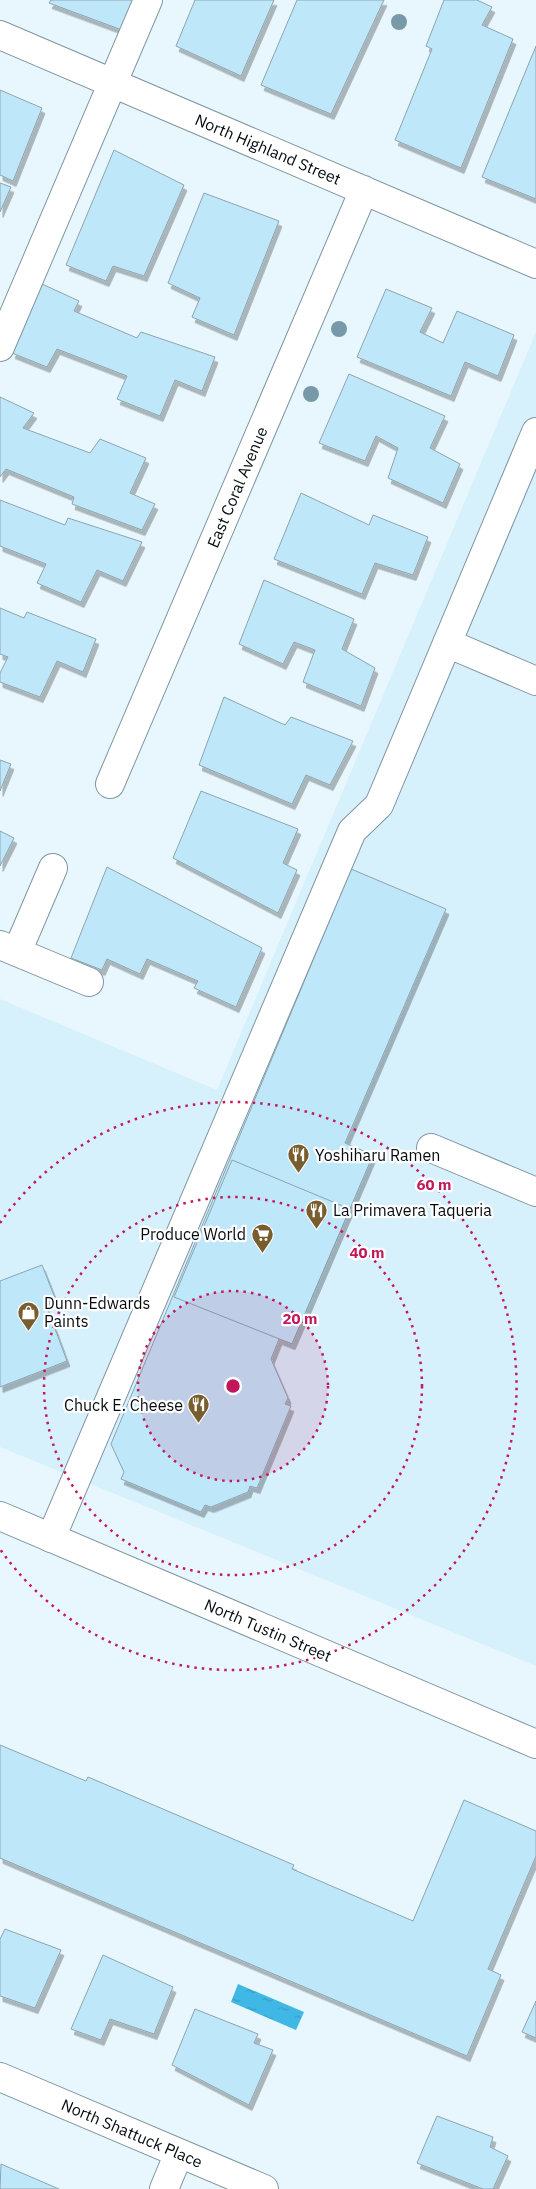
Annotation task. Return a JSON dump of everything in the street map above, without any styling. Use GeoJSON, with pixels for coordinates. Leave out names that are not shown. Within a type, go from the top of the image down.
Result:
{"type":"FeatureCollection","features":[{"type":"Feature","properties":{"kind":"street"},"geometry":{"type":"LineString","coordinates":[[0,347],[111,82],[148,0]]}},
{"type":"Feature","properties":{"kind":"street","name":"North Highland Street"},"geometry":{"type":"LineString","coordinates":[[0,35],[536,264]]}},
{"type":"Feature","properties":{"kind":"street","name":"East Coral Avenue"},"geometry":{"type":"LineString","coordinates":[[110,784],[364,190]]}},
{"type":"Feature","properties":{"kind":"street"},"geometry":{"type":"LineString","coordinates":[[50,1538],[352,831],[379,805],[536,432]]}},
{"type":"Feature","properties":{"kind":"street"},"geometry":{"type":"LineString","coordinates":[[447,643],[536,681]]}},
{"type":"Feature","properties":{"kind":"street"},"geometry":{"type":"LineString","coordinates":[[53,868],[9,948],[89,982]]}},
{"type":"Feature","properties":{"kind":"street"},"geometry":{"type":"LineString","coordinates":[[430,1148],[536,1192]]}},
{"type":"Feature","properties":{"kind":"street","name":"North Tustin Street"},"geometry":{"type":"LineString","coordinates":[[0,1516],[536,1744]]}},
{"type":"Feature","properties":{"kind":"street","name":"North Shattuck Place"},"geometry":{"type":"LineString","coordinates":[[0,2077],[264,2189]]}},
{"type":"Feature","properties":{"kind":"street"},"geometry":{"type":"LineString","coordinates":[[164,2189],[180,2153]]}},
{"type":"Feature","properties":{"kind":"shaded area"},"geometry":{"type":"Polygon","coordinates":[[[536,332],[536,1666],[0,1447],[0,999],[217,1090],[536,332]]]}},
{"type":"Feature","properties":{"kind":"water"},"geometry":{"type":"Polygon","coordinates":[[[238,1984],[304,2012],[296,2030],[231,2002],[238,1984]]]}},
{"type":"Feature","properties":{"kind":"building"},"geometry":{"type":"Polygon","coordinates":[[[51,0],[134,0],[122,30],[49,3],[51,0]]]}},
{"type":"Feature","properties":{"kind":"building"},"geometry":{"type":"Polygon","coordinates":[[[195,0],[274,0],[241,76],[176,46],[195,0]]]}},
{"type":"Feature","properties":{"kind":"building"},"geometry":{"type":"Polygon","coordinates":[[[297,0],[384,0],[331,114],[261,85],[297,0]]]}},
{"type":"Feature","properties":{"kind":"building"},"geometry":{"type":"Polygon","coordinates":[[[444,0],[477,0],[492,7],[482,25],[513,39],[461,168],[395,140],[432,49],[426,46],[444,0]]]}},
{"type":"Feature","properties":{"kind":"building"},"geometry":{"type":"Polygon","coordinates":[[[536,46],[536,199],[482,177],[536,46]]]}},
{"type":"Feature","properties":{"kind":"building"},"geometry":{"type":"Polygon","coordinates":[[[0,90],[42,108],[13,181],[0,175],[0,90]]]}},
{"type":"Feature","properties":{"kind":"building"},"geometry":{"type":"Polygon","coordinates":[[[114,150],[184,185],[144,276],[113,266],[106,281],[66,265],[114,150]]]}},
{"type":"Feature","properties":{"kind":"building"},"geometry":{"type":"Polygon","coordinates":[[[0,183],[11,187],[0,212],[0,183]]]}},
{"type":"Feature","properties":{"kind":"building"},"geometry":{"type":"Polygon","coordinates":[[[204,193],[279,221],[234,335],[192,317],[200,298],[168,283],[204,193]]]}},
{"type":"Feature","properties":{"kind":"building"},"geometry":{"type":"Polygon","coordinates":[[[42,284],[79,301],[74,311],[137,338],[141,332],[215,357],[202,391],[175,380],[160,416],[117,399],[127,376],[57,349],[47,367],[12,353],[42,284]]]}},
{"type":"Feature","properties":{"kind":"building"},"geometry":{"type":"Polygon","coordinates":[[[386,289],[432,308],[420,332],[443,343],[457,311],[514,335],[498,376],[465,362],[451,396],[357,357],[386,289]]]}},
{"type":"Feature","properties":{"kind":"building"},"geometry":{"type":"Polygon","coordinates":[[[349,374],[445,416],[430,448],[460,464],[443,503],[388,478],[398,448],[376,436],[365,461],[319,443],[349,374]]]}},
{"type":"Feature","properties":{"kind":"building"},"geometry":{"type":"Polygon","coordinates":[[[0,397],[34,413],[23,428],[90,453],[100,439],[146,458],[130,493],[155,504],[142,530],[72,504],[74,497],[6,469],[0,477],[0,397]]]}},
{"type":"Feature","properties":{"kind":"building"},"geometry":{"type":"Polygon","coordinates":[[[301,493],[369,525],[373,515],[428,537],[413,575],[375,563],[362,594],[274,559],[301,493]]]}},
{"type":"Feature","properties":{"kind":"building"},"geometry":{"type":"Polygon","coordinates":[[[0,500],[65,525],[68,518],[142,542],[123,581],[97,570],[81,602],[37,583],[46,564],[0,546],[0,500]]]}},
{"type":"Feature","properties":{"kind":"building"},"geometry":{"type":"Polygon","coordinates":[[[264,580],[354,619],[342,649],[375,668],[361,706],[303,682],[315,650],[294,642],[283,664],[239,644],[264,580]]]}},
{"type":"Feature","properties":{"kind":"building"},"geometry":{"type":"Polygon","coordinates":[[[0,608],[24,618],[27,612],[96,639],[83,672],[57,661],[40,697],[0,682],[0,673],[8,657],[0,654],[0,608]]]}},
{"type":"Feature","properties":{"kind":"building"},"geometry":{"type":"Polygon","coordinates":[[[224,697],[285,725],[291,717],[353,741],[330,785],[306,775],[292,804],[199,765],[224,697]]]}},
{"type":"Feature","properties":{"kind":"building"},"geometry":{"type":"Polygon","coordinates":[[[0,760],[11,764],[0,791],[0,760]]]}},
{"type":"Feature","properties":{"kind":"building"},"geometry":{"type":"Polygon","coordinates":[[[201,791],[298,829],[283,863],[297,870],[278,913],[173,858],[201,791]]]}},
{"type":"Feature","properties":{"kind":"building"},"geometry":{"type":"Polygon","coordinates":[[[0,831],[14,838],[0,866],[0,831]]]}},
{"type":"Feature","properties":{"kind":"building"},"geometry":{"type":"Polygon","coordinates":[[[107,867],[262,948],[236,1007],[194,988],[198,981],[147,959],[140,974],[107,959],[102,970],[71,958],[107,867]]]}},
{"type":"Feature","properties":{"kind":"building"},"geometry":{"type":"Polygon","coordinates":[[[351,869],[446,909],[345,1143],[373,1155],[292,1344],[279,1339],[271,1359],[288,1398],[285,1404],[291,1406],[257,1488],[250,1486],[248,1492],[211,1507],[205,1505],[201,1512],[121,1479],[124,1472],[111,1444],[351,869]]]}},
{"type":"Feature","properties":{"kind":"building","name":"Produce World"},"geometry":{"type":"Polygon","coordinates":[[[232,1160],[350,1209],[292,1344],[174,1297],[232,1160]]]}},
{"type":"Feature","properties":{"kind":"building","name":"Dunn-Edwards Paints"},"geometry":{"type":"Polygon","coordinates":[[[42,1265],[55,1298],[45,1302],[67,1361],[0,1387],[0,1281],[42,1265]]]}},
{"type":"Feature","properties":{"kind":"building"},"geometry":{"type":"Polygon","coordinates":[[[0,1745],[86,1781],[88,1777],[294,1865],[292,1869],[413,1921],[464,1800],[536,1831],[536,1856],[488,1969],[501,1975],[467,2056],[0,1858],[0,1745]]]}},
{"type":"Feature","properties":{"kind":"building"},"geometry":{"type":"Polygon","coordinates":[[[5,1929],[61,1950],[35,2008],[0,1996],[0,1939],[5,1929]]]}},
{"type":"Feature","properties":{"kind":"building"},"geometry":{"type":"Polygon","coordinates":[[[103,1955],[173,1987],[154,2034],[110,2019],[101,2040],[71,2029],[103,1955]]]}},
{"type":"Feature","properties":{"kind":"building"},"geometry":{"type":"Polygon","coordinates":[[[536,2001],[536,2038],[522,2032],[536,2001]]]}},
{"type":"Feature","properties":{"kind":"building"},"geometry":{"type":"Polygon","coordinates":[[[195,2009],[258,2034],[254,2043],[273,2050],[249,2105],[172,2065],[195,2009]]]}},
{"type":"Feature","properties":{"kind":"building"},"geometry":{"type":"Polygon","coordinates":[[[437,2116],[493,2137],[490,2147],[508,2156],[493,2189],[483,2189],[417,2163],[437,2116]]]}},
{"type":"Feature","properties":{"kind":"building"},"geometry":{"type":"Polygon","coordinates":[[[1,2164],[59,2189],[0,2189],[1,2164]]]}},
{"type":"Feature","properties":{"kind":"place","name":"Yoshiharu Ramen"},"geometry":{"type":"Point","coordinates":[299,1174]}},
{"type":"Feature","properties":{"kind":"place","name":"La Primavera Taqueria"},"geometry":{"type":"Point","coordinates":[317,1229]}},
{"type":"Feature","properties":{"kind":"place","name":"Produce World"},"geometry":{"type":"Point","coordinates":[262,1253]}},
{"type":"Feature","properties":{"kind":"place","name":"Dunn-Edwards Paints"},"geometry":{"type":"Point","coordinates":[28,1331]}},
{"type":"Feature","properties":{"kind":"place","name":"Chuck E. Cheese"},"geometry":{"type":"Point","coordinates":[199,1424]}}]}
